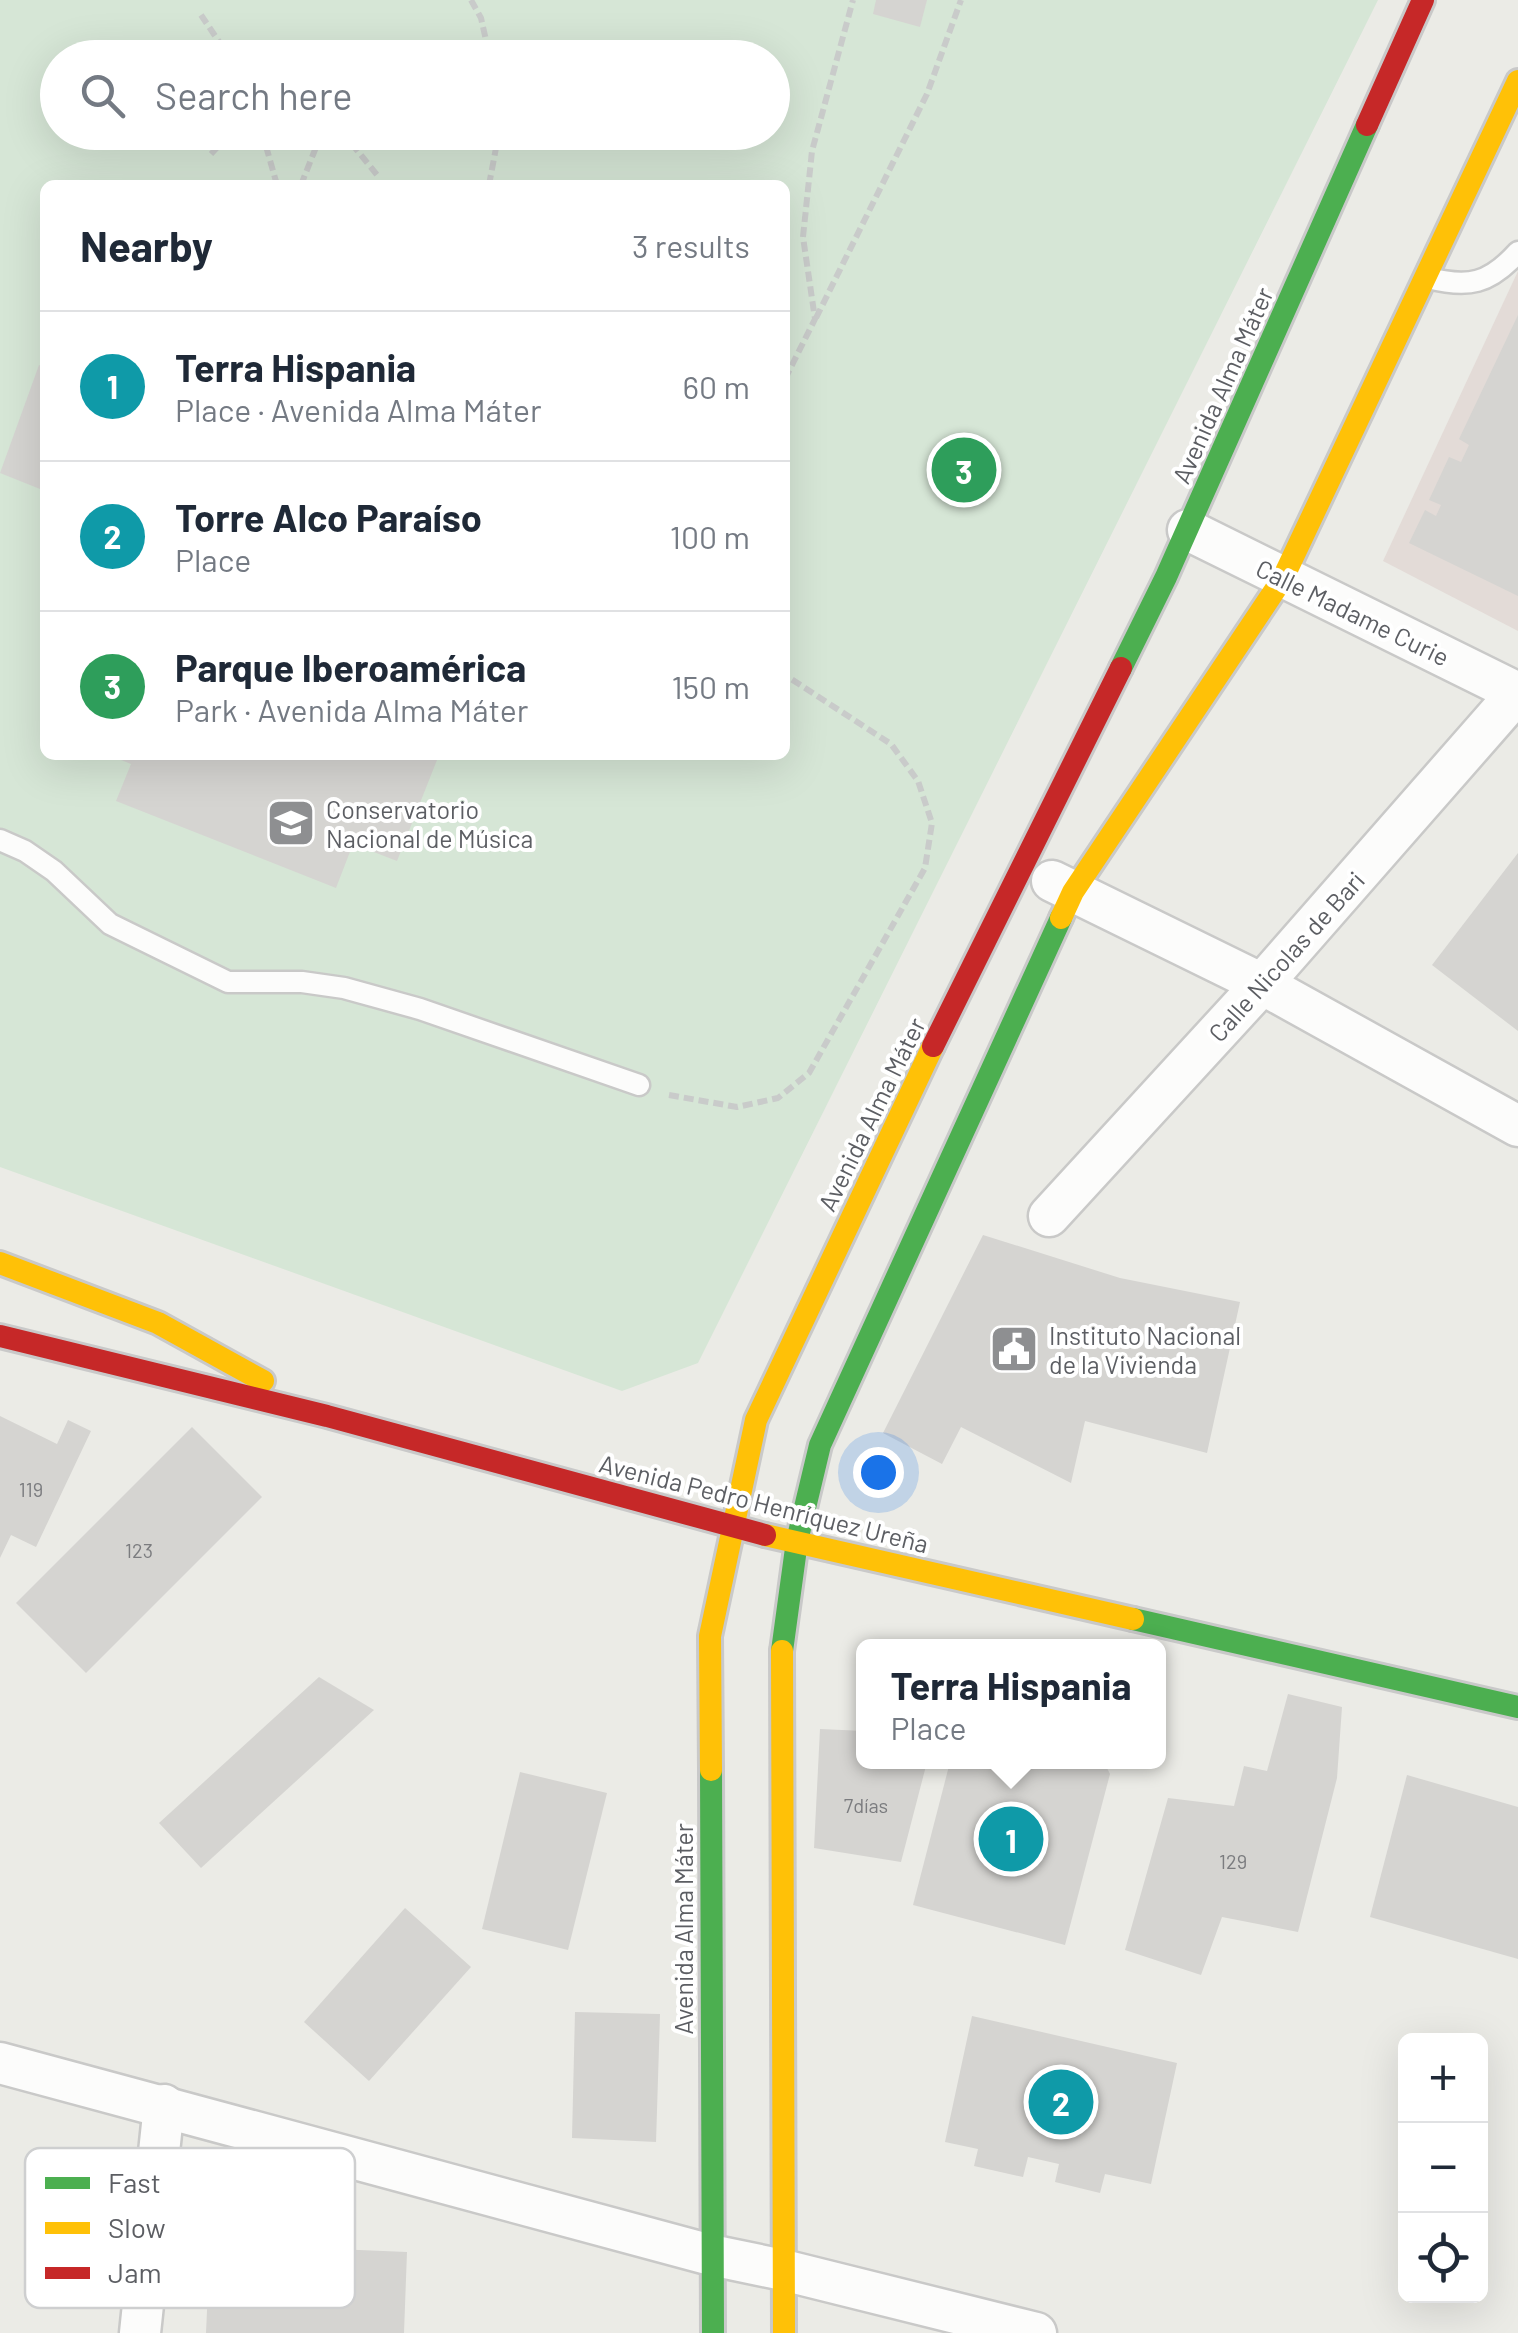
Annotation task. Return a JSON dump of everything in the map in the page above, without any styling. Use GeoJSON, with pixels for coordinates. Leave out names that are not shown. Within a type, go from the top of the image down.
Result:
{"type":"FeatureCollection","features":[{"type":"Feature","properties":{"kind":"main road","name":"Avenida Alma Máter"},"geometry":{"type":"LineString","coordinates":[[712,2333],[710,1636],[756,1420],[927,1060],[1188,530],[1423,0]]}},
{"type":"Feature","properties":{"kind":"main road"},"geometry":{"type":"LineString","coordinates":[[784,2333],[782,1648],[797,1541],[820,1445],[1073,892],[1284,578],[1518,81]]}},
{"type":"Feature","properties":{"kind":"main road"},"geometry":{"type":"LineString","coordinates":[[0,1263],[158,1323],[327,1416]]}},
{"type":"Feature","properties":{"kind":"main road","name":"Avenida Pedro Henríquez Ureña"},"geometry":{"type":"LineString","coordinates":[[0,1336],[327,1416],[731,1528],[1518,1706]]}},
{"type":"Feature","properties":{"kind":"street","name":"Calle Madame Curie"},"geometry":{"type":"LineString","coordinates":[[1188,530],[1518,692]]}},
{"type":"Feature","properties":{"kind":"street","name":"Calle Nicolas de Bari"},"geometry":{"type":"LineString","coordinates":[[1049,1216],[1262,984],[1518,692]]}},
{"type":"Feature","properties":{"kind":"street"},"geometry":{"type":"LineString","coordinates":[[1024,866],[1262,984],[1518,1126]]}},
{"type":"Feature","properties":{"kind":"street"},"geometry":{"type":"LineString","coordinates":[[0,2063],[317,2148]]}},
{"type":"Feature","properties":{"kind":"street"},"geometry":{"type":"LineString","coordinates":[[160,2148],[164,2106]]}},
{"type":"Feature","properties":{"kind":"street"},"geometry":{"type":"LineString","coordinates":[[355,2158],[711,2256],[1036,2333]]}},
{"type":"Feature","properties":{"kind":"street"},"geometry":{"type":"LineString","coordinates":[[140,2333],[143,2308]]}},
{"type":"Feature","properties":{"kind":"lane"},"geometry":{"type":"LineString","coordinates":[[1426,277],[1471,284],[1502,269],[1518,252]]}},
{"type":"Feature","properties":{"kind":"lane"},"geometry":{"type":"LineString","coordinates":[[0,840],[24,850],[54,871],[110,924],[228,982],[302,982],[344,988],[420,1009],[639,1085]]}},
{"type":"Feature","properties":{"kind":"path"},"geometry":{"type":"LineString","coordinates":[[471,0],[481,18],[486,40]]}},
{"type":"Feature","properties":{"kind":"path"},"geometry":{"type":"LineString","coordinates":[[815,320],[804,237],[812,151],[853,0]]}},
{"type":"Feature","properties":{"kind":"path"},"geometry":{"type":"LineString","coordinates":[[790,368],[927,94],[961,0]]}},
{"type":"Feature","properties":{"kind":"path"},"geometry":{"type":"LineString","coordinates":[[201,14],[218,40]]}},
{"type":"Feature","properties":{"kind":"path"},"geometry":{"type":"LineString","coordinates":[[212,154],[216,150]]}},
{"type":"Feature","properties":{"kind":"path"},"geometry":{"type":"LineString","coordinates":[[267,150],[276,180]]}},
{"type":"Feature","properties":{"kind":"path"},"geometry":{"type":"LineString","coordinates":[[304,180],[315,150]]}},
{"type":"Feature","properties":{"kind":"path"},"geometry":{"type":"LineString","coordinates":[[357,150],[378,176]]}},
{"type":"Feature","properties":{"kind":"path"},"geometry":{"type":"LineString","coordinates":[[491,180],[496,150]]}},
{"type":"Feature","properties":{"kind":"path"},"geometry":{"type":"LineString","coordinates":[[639,1085],[682,1099],[737,1107],[778,1098],[809,1073],[926,868],[932,823],[918,781],[891,744],[790,679]]}},
{"type":"Feature","properties":{"kind":"shaded area"},"geometry":{"type":"Polygon","coordinates":[[[1518,271],[1518,631],[1383,561],[1518,271]]]}},
{"type":"Feature","properties":{"kind":"green space"},"geometry":{"type":"Polygon","coordinates":[[[0,0],[1378,0],[698,1363],[622,1391],[0,1167],[0,0]]]}},
{"type":"Feature","properties":{"kind":"building"},"geometry":{"type":"Polygon","coordinates":[[[876,0],[927,0],[920,27],[873,14],[876,0]]]}},
{"type":"Feature","properties":{"kind":"building"},"geometry":{"type":"Polygon","coordinates":[[[1518,315],[1518,596],[1409,543],[1425,510],[1436,516],[1441,505],[1429,500],[1449,457],[1461,462],[1469,445],[1459,439],[1518,315]]]}},
{"type":"Feature","properties":{"kind":"building"},"geometry":{"type":"Polygon","coordinates":[[[39,365],[40,489],[0,473],[39,365]]]}},
{"type":"Feature","properties":{"kind":"building","name":"Conservatorio Nacional de Música"},"geometry":{"type":"Polygon","coordinates":[[[121,760],[437,760],[397,861],[353,844],[336,888],[116,801],[131,764],[121,760]]]}},
{"type":"Feature","properties":{"kind":"building"},"geometry":{"type":"Polygon","coordinates":[[[1518,853],[1518,1031],[1432,965],[1518,853]]]}},
{"type":"Feature","properties":{"kind":"building","name":"Instituto Nacional de la Vivienda"},"geometry":{"type":"Polygon","coordinates":[[[983,1235],[1120,1278],[1240,1302],[1207,1453],[1085,1421],[1071,1483],[961,1427],[942,1464],[883,1433],[983,1235]]]}},
{"type":"Feature","properties":{"kind":"building"},"geometry":{"type":"Polygon","coordinates":[[[0,1416],[57,1444],[68,1420],[91,1431],[36,1547],[11,1535],[0,1558],[0,1416]]]}},
{"type":"Feature","properties":{"kind":"building"},"geometry":{"type":"Polygon","coordinates":[[[192,1427],[262,1497],[86,1673],[16,1603],[192,1427]]]}},
{"type":"Feature","properties":{"kind":"building"},"geometry":{"type":"Polygon","coordinates":[[[319,1677],[374,1710],[201,1868],[159,1823],[319,1677]]]}},
{"type":"Feature","properties":{"kind":"building"},"geometry":{"type":"Polygon","coordinates":[[[1288,1694],[1342,1707],[1337,1778],[1298,1932],[1222,1917],[1201,1975],[1125,1950],[1168,1798],[1234,1806],[1244,1766],[1267,1771],[1288,1694]]]}},
{"type":"Feature","properties":{"kind":"building"},"geometry":{"type":"Polygon","coordinates":[[[820,1729],[856,1731],[856,1769],[925,1769],[901,1862],[814,1848],[820,1729]]]}},
{"type":"Feature","properties":{"kind":"building"},"geometry":{"type":"Polygon","coordinates":[[[948,1769],[1108,1769],[1110,1774],[1065,1945],[913,1905],[948,1769]]]}},
{"type":"Feature","properties":{"kind":"building"},"geometry":{"type":"Polygon","coordinates":[[[520,1772],[607,1793],[568,1950],[482,1929],[520,1772]]]}},
{"type":"Feature","properties":{"kind":"building"},"geometry":{"type":"Polygon","coordinates":[[[1407,1775],[1518,1807],[1518,1959],[1370,1917],[1407,1775]]]}},
{"type":"Feature","properties":{"kind":"building"},"geometry":{"type":"Polygon","coordinates":[[[405,1908],[471,1967],[369,2081],[304,2022],[405,1908]]]}},
{"type":"Feature","properties":{"kind":"building"},"geometry":{"type":"Polygon","coordinates":[[[575,2012],[660,2014],[656,2142],[572,2138],[575,2012]]]}},
{"type":"Feature","properties":{"kind":"building"},"geometry":{"type":"Polygon","coordinates":[[[972,2016],[1177,2063],[1151,2184],[1105,2174],[1100,2193],[1055,2182],[1059,2164],[1028,2157],[1023,2177],[974,2166],[978,2149],[945,2142],[972,2016]]]}},
{"type":"Feature","properties":{"kind":"building"},"geometry":{"type":"Polygon","coordinates":[[[355,2250],[407,2252],[404,2333],[206,2333],[207,2308],[355,2308],[355,2250]]]}},
{"type":"Feature","properties":{"kind":"traffic: fast"},"geometry":{"type":"LineString","coordinates":[[1121,668],[1166,577],[1367,125]]}},
{"type":"Feature","properties":{"kind":"traffic: fast"},"geometry":{"type":"LineString","coordinates":[[782,1651],[797,1541],[820,1445],[1061,918]]}},
{"type":"Feature","properties":{"kind":"traffic: fast"},"geometry":{"type":"LineString","coordinates":[[1133,1619],[1518,1707]]}},
{"type":"Feature","properties":{"kind":"traffic: fast"},"geometry":{"type":"LineString","coordinates":[[711,1770],[713,2333]]}},
{"type":"Feature","properties":{"kind":"traffic: slow"},"geometry":{"type":"LineString","coordinates":[[1061,918],[1073,892],[1283,578],[1518,81]]}},
{"type":"Feature","properties":{"kind":"traffic: slow"},"geometry":{"type":"LineString","coordinates":[[711,1770],[710,1636],[756,1420],[933,1046]]}},
{"type":"Feature","properties":{"kind":"traffic: slow"},"geometry":{"type":"LineString","coordinates":[[0,1263],[158,1323],[263,1381]]}},
{"type":"Feature","properties":{"kind":"traffic: slow"},"geometry":{"type":"LineString","coordinates":[[765,1535],[1133,1619]]}},
{"type":"Feature","properties":{"kind":"traffic: slow"},"geometry":{"type":"LineString","coordinates":[[782,1651],[784,2333]]}},
{"type":"Feature","properties":{"kind":"traffic: jam"},"geometry":{"type":"LineString","coordinates":[[1367,125],[1423,0]]}},
{"type":"Feature","properties":{"kind":"traffic: jam"},"geometry":{"type":"LineString","coordinates":[[933,1046],[1121,668]]}},
{"type":"Feature","properties":{"kind":"traffic: jam"},"geometry":{"type":"LineString","coordinates":[[0,1336],[327,1416],[765,1535]]}},
{"type":"Feature","properties":{"kind":"place","name":"Parque Iberoamérica"},"geometry":{"type":"Point","coordinates":[964,470]}},
{"type":"Feature","properties":{"kind":"place","name":"Conservatorio Nacional de Música"},"geometry":{"type":"Point","coordinates":[291,823]}},
{"type":"Feature","properties":{"kind":"place","name":"Instituto Nacional de la Vivienda"},"geometry":{"type":"Point","coordinates":[1014,1349]}},
{"type":"Feature","properties":{"kind":"place","name":"Terra Hispania"},"geometry":{"type":"Point","coordinates":[1011,1839]}},
{"type":"Feature","properties":{"kind":"place","name":"Torre Alco Paraíso"},"geometry":{"type":"Point","coordinates":[1061,2102]}}]}
